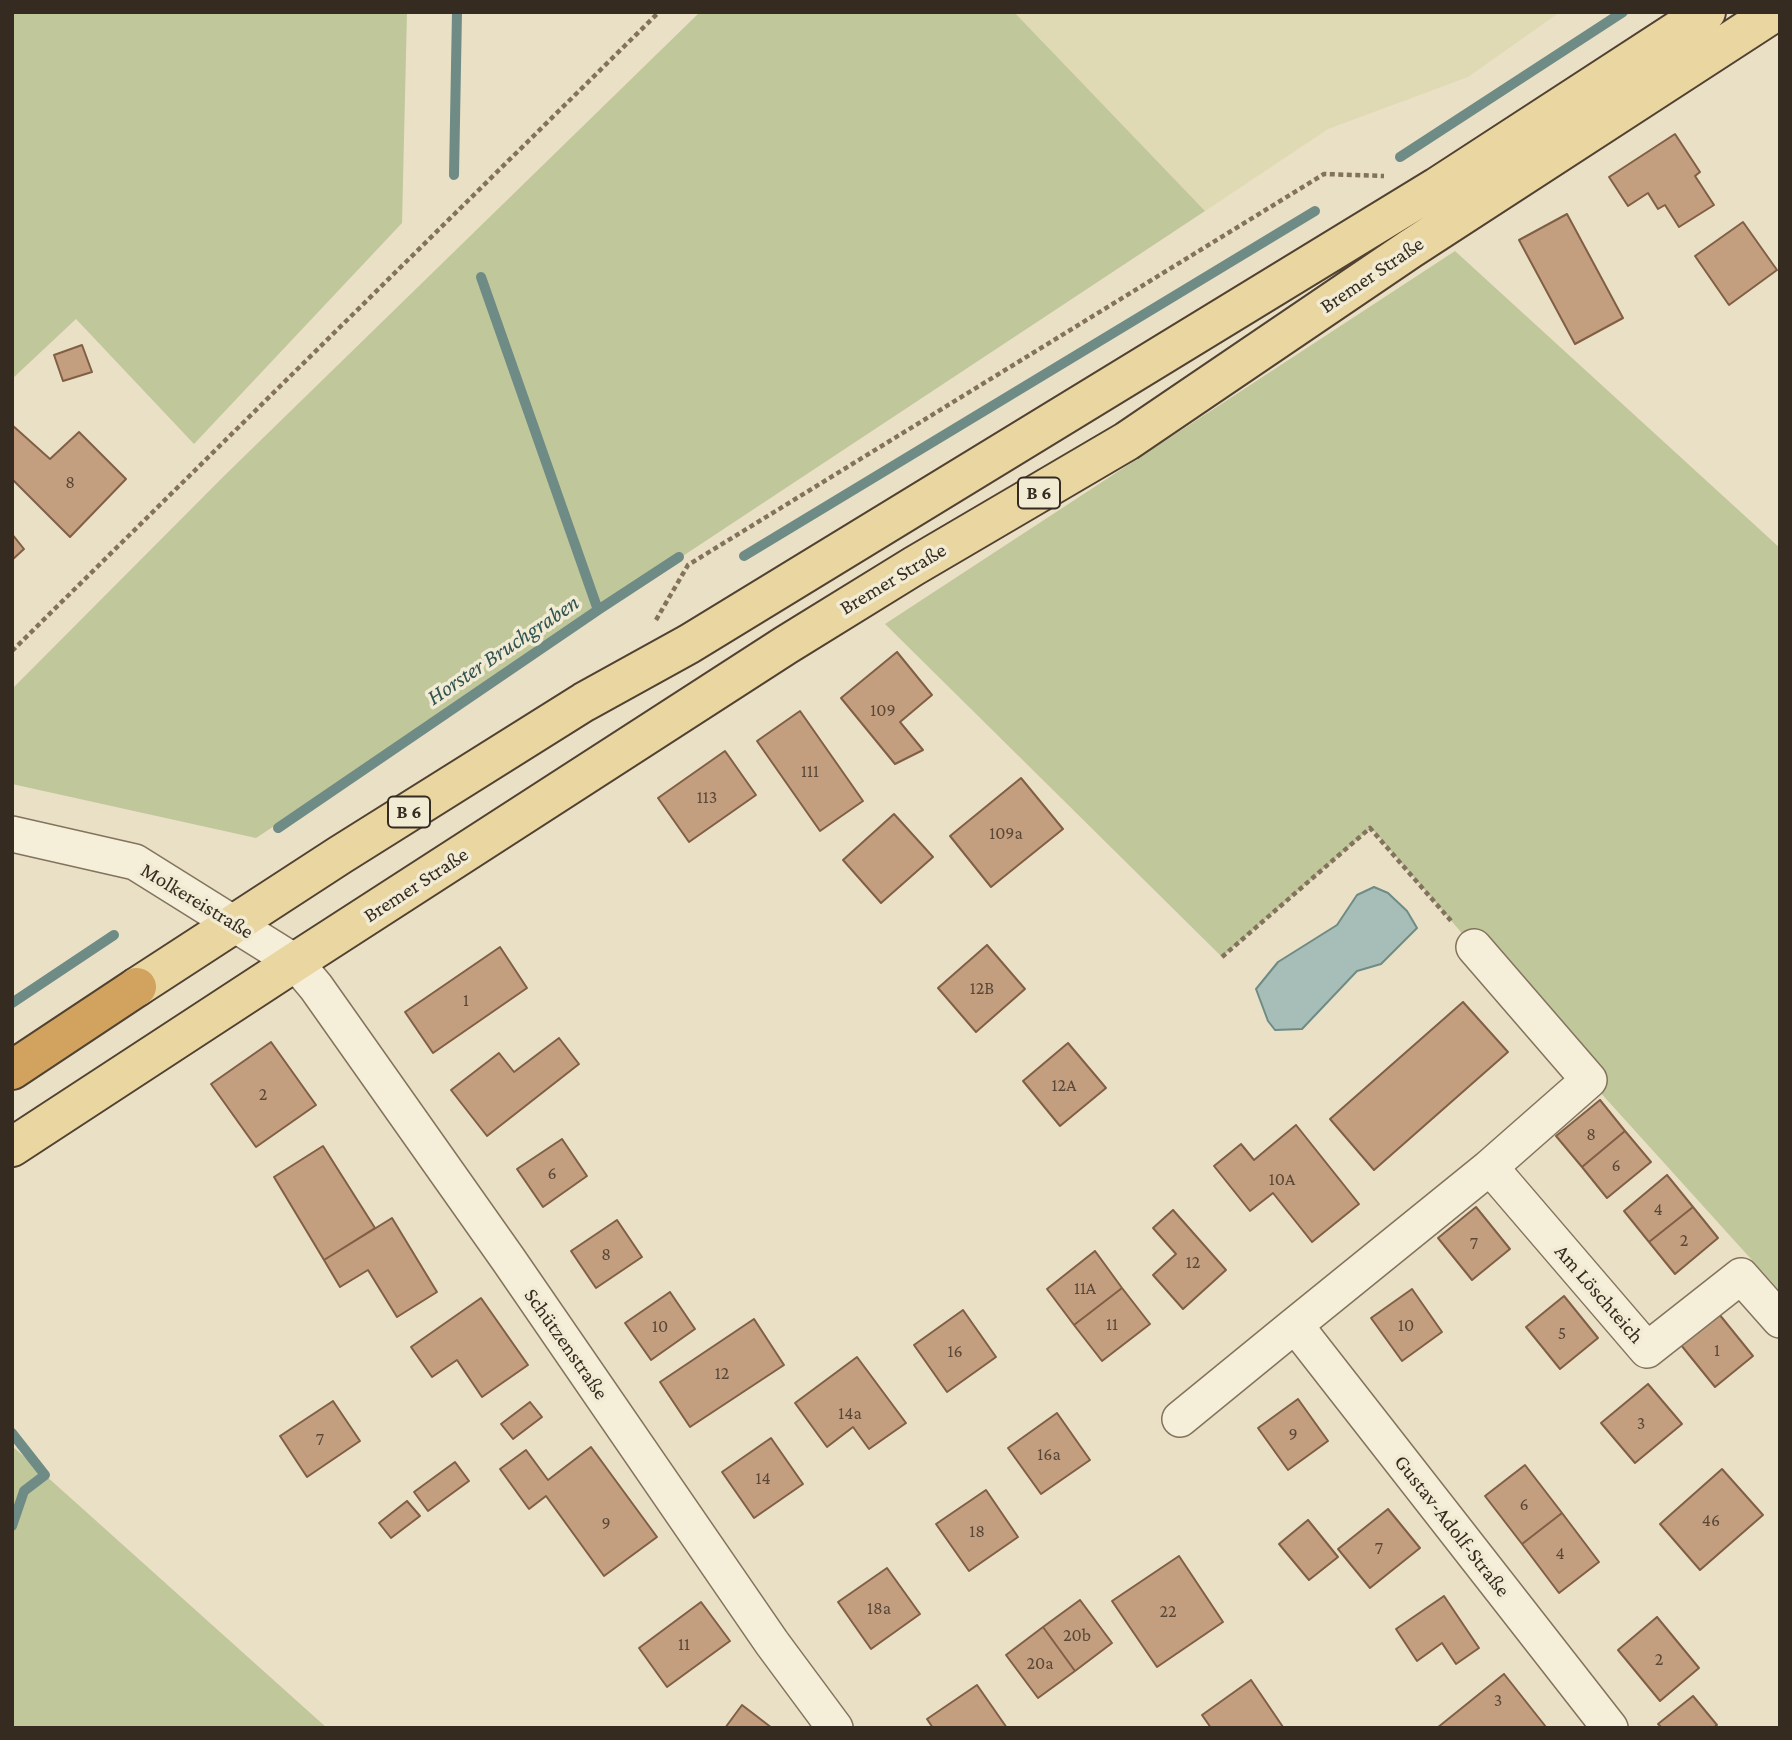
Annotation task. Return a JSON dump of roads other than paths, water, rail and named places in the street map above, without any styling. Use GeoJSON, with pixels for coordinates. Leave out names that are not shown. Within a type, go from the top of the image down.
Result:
{"type":"FeatureCollection","features":[{"type":"Feature","properties":{"kind":"highway","name":"Bremer Straße"},"geometry":{"type":"LineString","coordinates":[[12,1070],[137,988]]}},
{"type":"Feature","properties":{"kind":"main road","name":"Bremer Straße"},"geometry":{"type":"LineString","coordinates":[[137,988],[584,702],[701,637],[1437,187],[1706,12]]}},
{"type":"Feature","properties":{"kind":"main road","name":"Bremer Straße"},"geometry":{"type":"LineString","coordinates":[[12,1147],[786,645],[914,566],[1127,442],[1410,249],[1775,12]]}},
{"type":"Feature","properties":{"kind":"street","name":"Molkereistraße"},"geometry":{"type":"LineString","coordinates":[[12,834],[135,862],[295,961]]}},
{"type":"Feature","properties":{"kind":"street"},"geometry":{"type":"LineString","coordinates":[[1180,1419],[1490,1167],[1589,1080],[1474,947]]}},
{"type":"Feature","properties":{"kind":"street","name":"Schützenstraße"},"geometry":{"type":"LineString","coordinates":[[295,961],[508,1259],[772,1643],[835,1728]]}},
{"type":"Feature","properties":{"kind":"street","name":"Am Löschteich"},"geometry":{"type":"LineString","coordinates":[[1490,1167],[1647,1350],[1741,1276],[1780,1320]]}},
{"type":"Feature","properties":{"kind":"street","name":"Gustav-Adolf-Straße"},"geometry":{"type":"LineString","coordinates":[[1295,1325],[1610,1728]]}},
{"type":"Feature","properties":{"kind":"water"},"geometry":{"type":"Polygon","coordinates":[[[1374,887],[1388,893],[1407,911],[1417,928],[1381,964],[1357,971],[1302,1029],[1275,1030],[1268,1021],[1256,989],[1278,962],[1337,925],[1357,895],[1374,887]]]}},
{"type":"Feature","properties":{"kind":"waterway","name":"Horster Bruchgraben"},"geometry":{"type":"LineString","coordinates":[[454,175],[457,12]]}},
{"type":"Feature","properties":{"kind":"waterway"},"geometry":{"type":"LineString","coordinates":[[1400,157],[1623,12]]}},
{"type":"Feature","properties":{"kind":"waterway"},"geometry":{"type":"LineString","coordinates":[[744,556],[1315,211]]}},
{"type":"Feature","properties":{"kind":"waterway","name":"Horster Bruchgraben"},"geometry":{"type":"LineString","coordinates":[[278,828],[598,610],[481,277]]}},
{"type":"Feature","properties":{"kind":"waterway"},"geometry":{"type":"LineString","coordinates":[[598,610],[679,557]]}},
{"type":"Feature","properties":{"kind":"waterway","name":"Horster Bruchgraben"},"geometry":{"type":"LineString","coordinates":[[12,1003],[114,935]]}},
{"type":"Feature","properties":{"kind":"waterway","name":"Horster Bruchgraben"},"geometry":{"type":"LineString","coordinates":[[12,1433],[45,1475],[24,1491],[12,1526]]}}]}
